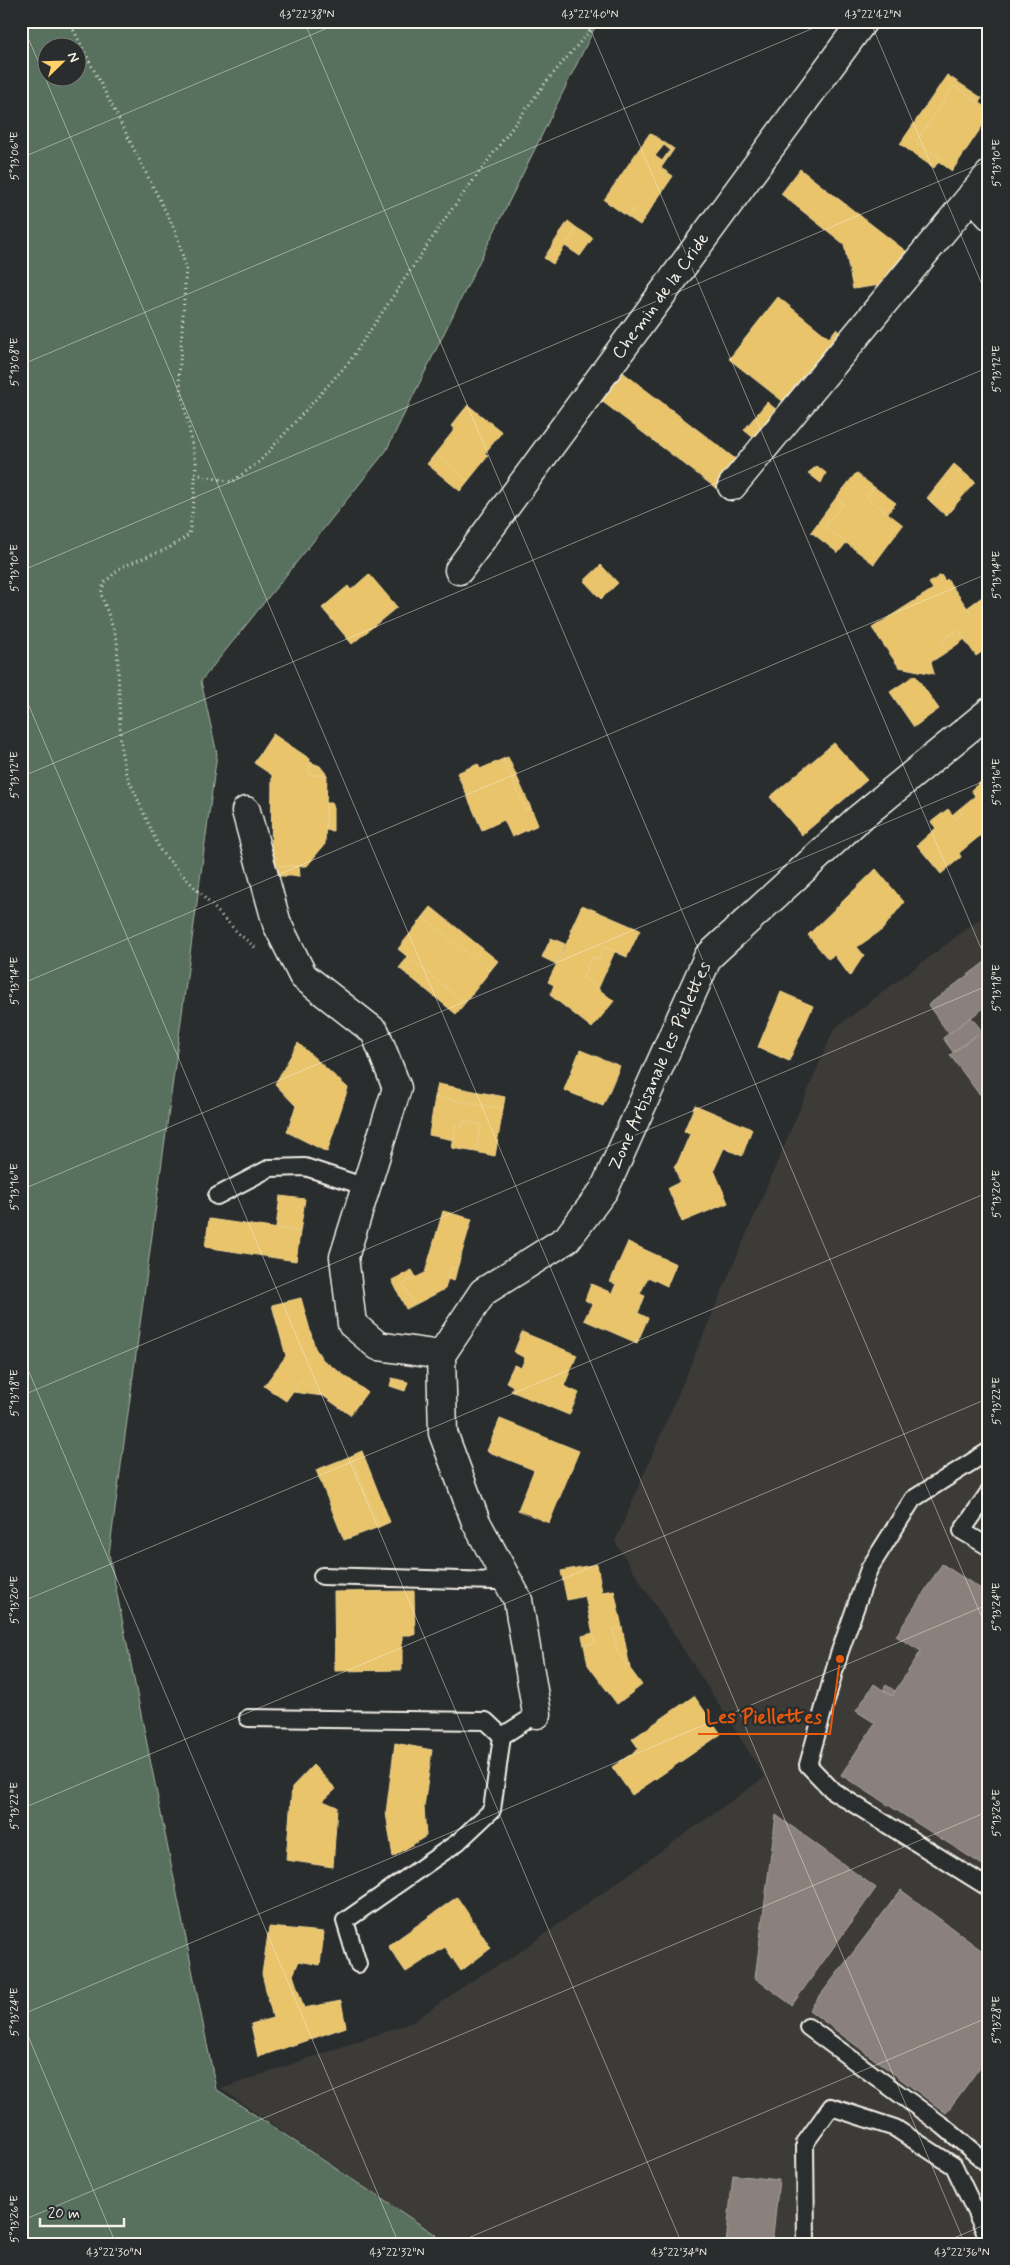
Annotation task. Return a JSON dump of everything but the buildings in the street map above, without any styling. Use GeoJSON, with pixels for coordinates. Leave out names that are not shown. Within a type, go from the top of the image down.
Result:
{"type":"FeatureCollection","features":[{"type":"Feature","properties":{"kind":"street","name":"Chemin de la Cride"},"geometry":{"type":"LineString","coordinates":[[459,570],[863,21]]}},
{"type":"Feature","properties":{"kind":"street"},"geometry":{"type":"LineString","coordinates":[[732,486],[984,195]]}},
{"type":"Feature","properties":{"kind":"street","name":"Zone Artisanale les Pielettes"},"geometry":{"type":"LineString","coordinates":[[441,1356],[483,1292],[567,1238],[604,1190],[708,957],[857,820],[989,712]]}},
{"type":"Feature","properties":{"kind":"street"},"geometry":{"type":"LineString","coordinates":[[246,811],[277,924],[303,976],[375,1032],[397,1088],[344,1257],[352,1324],[378,1346],[441,1356],[444,1434],[476,1522],[518,1600],[537,1714]]}},
{"type":"Feature","properties":{"kind":"lane"},"geometry":{"type":"LineString","coordinates":[[217,1196],[270,1168],[305,1167],[366,1187]]}},
{"type":"Feature","properties":{"kind":"lane"},"geometry":{"type":"LineString","coordinates":[[989,1451],[913,1499],[869,1569],[839,1654],[808,1765],[833,1792],[989,1888]]}},
{"type":"Feature","properties":{"kind":"lane"},"geometry":{"type":"LineString","coordinates":[[989,1492],[962,1531],[989,1547]]}},
{"type":"Feature","properties":{"kind":"lane"},"geometry":{"type":"LineString","coordinates":[[322,1576],[496,1581],[507,1579]]}},
{"type":"Feature","properties":{"kind":"lane"},"geometry":{"type":"LineString","coordinates":[[502,1736],[537,1714]]}},
{"type":"Feature","properties":{"kind":"lane"},"geometry":{"type":"LineString","coordinates":[[248,1718],[486,1721],[502,1736]]}},
{"type":"Feature","properties":{"kind":"lane"},"geometry":{"type":"LineString","coordinates":[[358,1964],[345,1921],[458,1842],[492,1810],[502,1736]]}},
{"type":"Feature","properties":{"kind":"lane"},"geometry":{"type":"LineString","coordinates":[[808,2027],[943,2126],[989,2164]]}},
{"type":"Feature","properties":{"kind":"lane"},"geometry":{"type":"LineString","coordinates":[[806,2244],[805,2143],[831,2107],[895,2128],[954,2166],[989,2240]]}},
{"type":"Feature","properties":{"kind":"path"},"geometry":{"type":"LineString","coordinates":[[69,21],[176,232],[186,268],[179,378],[196,463],[189,535],[168,548],[121,567],[104,583],[101,594],[117,639],[121,750],[126,773],[161,852],[238,933],[259,951]]}},
{"type":"Feature","properties":{"kind":"path"},"geometry":{"type":"LineString","coordinates":[[195,474],[232,482],[260,461],[342,369],[453,208],[546,82],[598,21]]}},
{"type":"Feature","properties":{"kind":"shaded area"},"geometry":{"type":"Polygon","coordinates":[[[989,912],[989,2244],[433,2244],[435,2235],[221,2089],[413,2022],[471,1981],[514,1956],[765,1777],[615,1542],[834,1029],[989,912]]]}},
{"type":"Feature","properties":{"kind":"green space"},"geometry":{"type":"Polygon","coordinates":[[[21,21],[598,21],[386,451],[201,681],[217,754],[109,1554],[216,2089],[436,2235],[433,2244],[21,2244],[21,21]]]}},
{"type":"Feature","properties":{"kind":"place","name":"Les Piellettes"},"geometry":{"type":"Point","coordinates":[840,1659]}}]}
